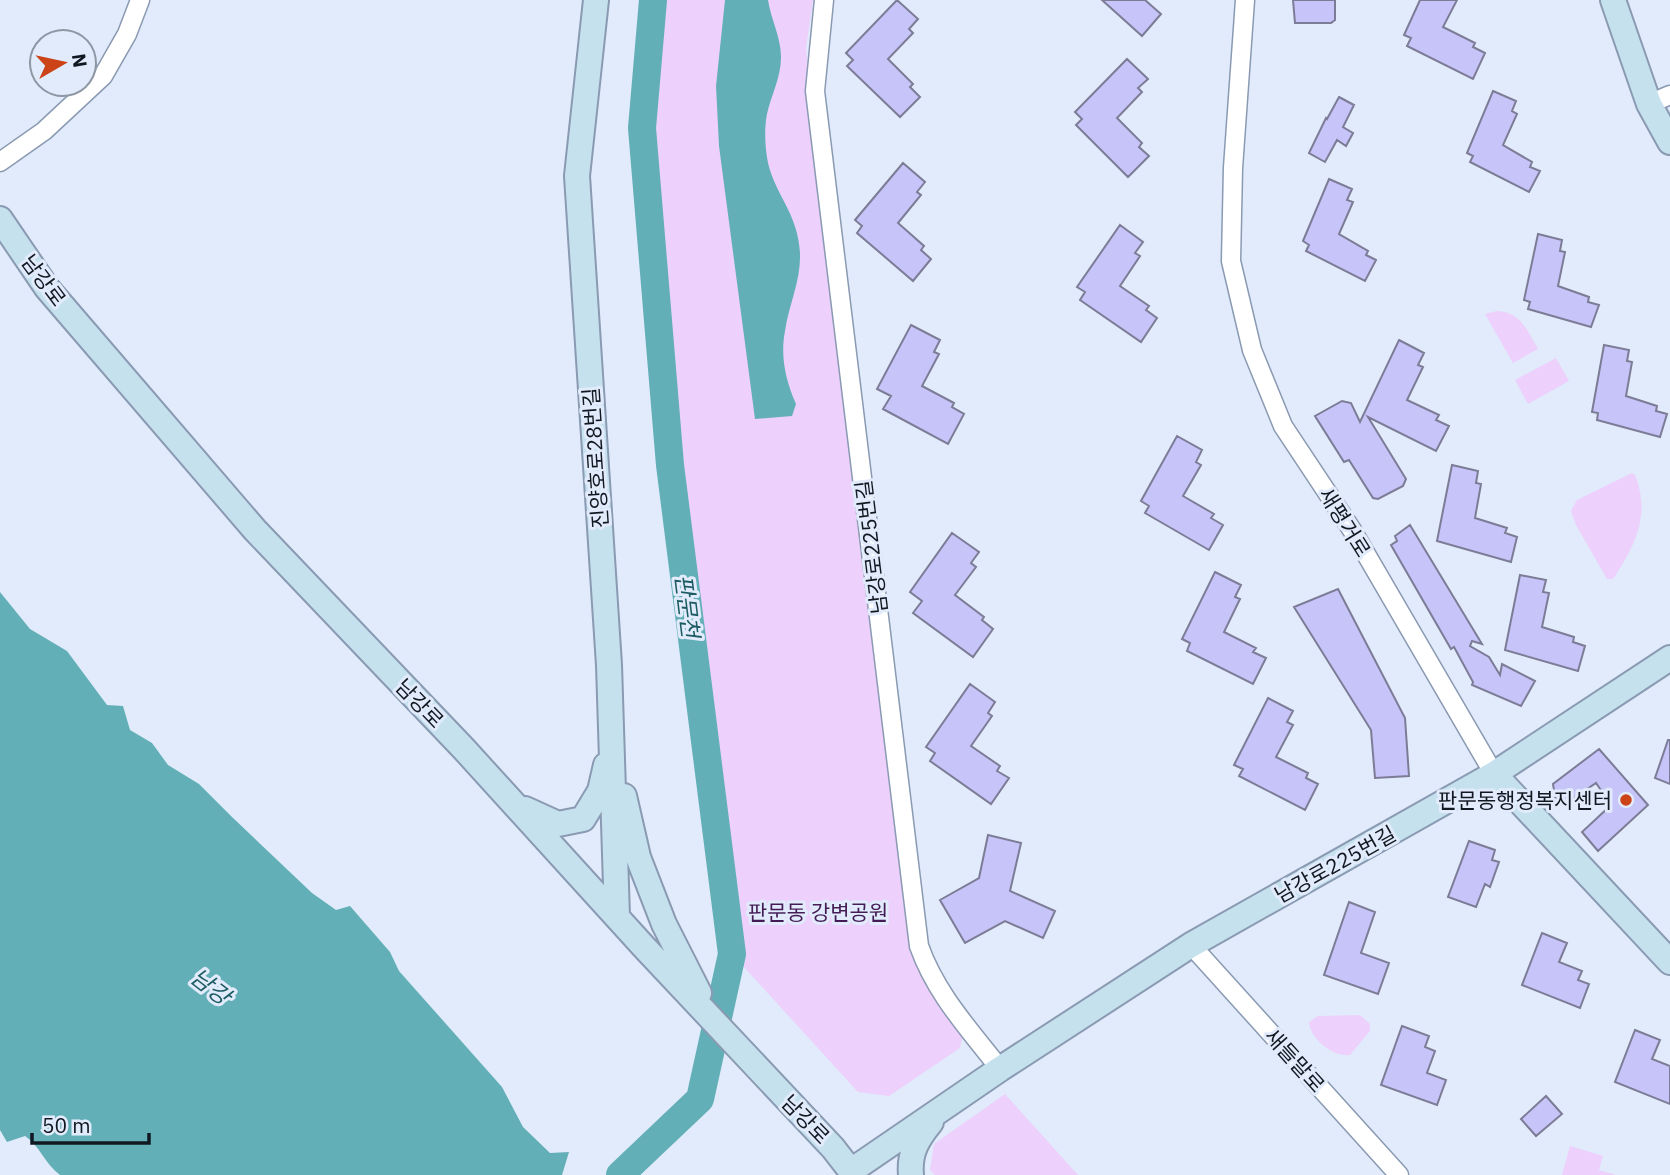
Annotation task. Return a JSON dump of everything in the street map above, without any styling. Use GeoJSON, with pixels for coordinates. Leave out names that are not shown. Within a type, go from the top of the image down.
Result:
{"type":"FeatureCollection","features":[{"type":"Feature","properties":{"kind":"street"},"geometry":{"type":"LineString","coordinates":[[0,162],[44,131],[103,76],[127,34],[140,0]]}},
{"type":"Feature","properties":{"kind":"street","name":"진양호로28번길"},"geometry":{"type":"LineString","coordinates":[[596,0],[577,176],[609,665],[617,917]]}},
{"type":"Feature","properties":{"kind":"street","name":"남강로225번길"},"geometry":{"type":"LineString","coordinates":[[824,0],[815,91],[919,946],[927,969],[941,994],[1000,1069]]}},
{"type":"Feature","properties":{"kind":"street","name":"새평거로"},"geometry":{"type":"LineString","coordinates":[[1245,0],[1233,168],[1231,261],[1252,350],[1283,426],[1352,530],[1494,774],[1670,961]]}},
{"type":"Feature","properties":{"kind":"street"},"geometry":{"type":"LineString","coordinates":[[1613,0],[1659,100],[1670,142]]}},
{"type":"Feature","properties":{"kind":"street","name":"남강로"},"geometry":{"type":"LineString","coordinates":[[0,219],[47,288],[255,530],[833,1147],[853,1173]]}},
{"type":"Feature","properties":{"kind":"street","name":"남강로225번길"},"geometry":{"type":"LineString","coordinates":[[853,1173],[1000,1069],[1191,945],[1494,774],[1670,658]]}},
{"type":"Feature","properties":{"kind":"street"},"geometry":{"type":"LineString","coordinates":[[514,804],[558,824],[583,819],[600,791],[611,744]]}},
{"type":"Feature","properties":{"kind":"street"},"geometry":{"type":"LineString","coordinates":[[611,744],[638,857],[664,924],[712,1019]]}},
{"type":"Feature","properties":{"kind":"street","name":"새들말로"},"geometry":{"type":"LineString","coordinates":[[1191,945],[1390,1172]]}},
{"type":"Feature","properties":{"kind":"street"},"geometry":{"type":"LineString","coordinates":[[911,1175],[910,1160],[917,1140],[942,1109]]}},
{"type":"Feature","properties":{"kind":"green space","name":"판문동 강변공원"},"geometry":{"type":"Polygon","coordinates":[[[667,0],[813,0],[806,48],[815,149],[915,953],[922,976],[963,1035],[960,1048],[889,1096],[858,1092],[732,954],[647,184],[667,0]]]}},
{"type":"Feature","properties":{"kind":"green space"},"geometry":{"type":"Polygon","coordinates":[[[1497,311],[1518,318],[1538,349],[1513,363],[1485,314],[1497,311]]]}},
{"type":"Feature","properties":{"kind":"green space"},"geometry":{"type":"Polygon","coordinates":[[[1556,358],[1569,381],[1528,404],[1515,380],[1556,358]]]}},
{"type":"Feature","properties":{"kind":"green space"},"geometry":{"type":"Polygon","coordinates":[[[1632,473],[1640,490],[1641,517],[1638,530],[1621,567],[1613,579],[1607,579],[1576,525],[1571,511],[1577,500],[1632,473]]]}},
{"type":"Feature","properties":{"kind":"green space"},"geometry":{"type":"Polygon","coordinates":[[[1360,1015],[1370,1024],[1370,1031],[1350,1055],[1337,1053],[1324,1046],[1310,1028],[1309,1022],[1318,1016],[1360,1015]]]}},
{"type":"Feature","properties":{"kind":"green space"},"geometry":{"type":"Polygon","coordinates":[[[1005,1094],[1078,1175],[935,1175],[930,1170],[934,1144],[1005,1094]]]}},
{"type":"Feature","properties":{"kind":"green space"},"geometry":{"type":"Polygon","coordinates":[[[1570,1146],[1603,1156],[1599,1170],[1616,1175],[1562,1175],[1570,1146]]]}},
{"type":"Feature","properties":{"kind":"water"},"geometry":{"type":"Polygon","coordinates":[[[725,0],[768,0],[781,50],[779,72],[767,114],[765,138],[768,163],[795,227],[800,253],[799,273],[783,350],[789,387],[796,404],[792,416],[755,419],[719,146],[716,86],[725,0]]]}},
{"type":"Feature","properties":{"kind":"water","name":"남강"},"geometry":{"type":"Polygon","coordinates":[[[0,592],[30,629],[67,651],[107,705],[123,706],[130,730],[152,743],[168,765],[199,784],[312,893],[336,910],[350,906],[390,952],[399,971],[502,1087],[523,1127],[550,1153],[569,1152],[562,1175],[60,1175],[25,1136],[7,1142],[0,1130],[0,592]]]}},
{"type":"Feature","properties":{"kind":"building"},"geometry":{"type":"Polygon","coordinates":[[[897,0],[918,19],[909,29],[913,33],[888,59],[913,84],[910,87],[920,97],[900,117],[847,66],[853,60],[846,53],[897,0]]]}},
{"type":"Feature","properties":{"kind":"building"},"geometry":{"type":"Polygon","coordinates":[[[1102,0],[1145,0],[1161,14],[1142,36],[1102,0]]]}},
{"type":"Feature","properties":{"kind":"building"},"geometry":{"type":"Polygon","coordinates":[[[1293,0],[1335,0],[1335,20],[1331,23],[1295,23],[1293,0]]]}},
{"type":"Feature","properties":{"kind":"building"},"geometry":{"type":"Polygon","coordinates":[[[1420,0],[1457,0],[1443,27],[1475,43],[1473,47],[1485,53],[1473,79],[1407,46],[1411,38],[1404,35],[1420,0]]]}},
{"type":"Feature","properties":{"kind":"building"},"geometry":{"type":"Polygon","coordinates":[[[1127,59],[1148,79],[1138,88],[1142,92],[1117,118],[1142,143],[1139,147],[1149,156],[1128,177],[1076,125],[1082,119],[1075,112],[1127,59]]]}},
{"type":"Feature","properties":{"kind":"building"},"geometry":{"type":"Polygon","coordinates":[[[1493,91],[1516,101],[1512,111],[1517,114],[1503,145],[1532,162],[1530,167],[1540,171],[1529,192],[1470,162],[1473,156],[1467,153],[1493,91]]]}},
{"type":"Feature","properties":{"kind":"building"},"geometry":{"type":"Polygon","coordinates":[[[1339,97],[1354,105],[1343,127],[1353,133],[1346,146],[1337,140],[1325,162],[1309,153],[1339,97]]]}},
{"type":"Feature","properties":{"kind":"building"},"geometry":{"type":"Polygon","coordinates":[[[903,163],[925,182],[917,192],[921,195],[898,223],[924,246],[921,250],[931,259],[913,281],[857,233],[862,226],[855,220],[903,163]]]}},
{"type":"Feature","properties":{"kind":"building"},"geometry":{"type":"Polygon","coordinates":[[[1329,179],[1352,189],[1347,200],[1353,202],[1339,234],[1368,251],[1366,255],[1376,260],[1365,281],[1306,251],[1309,245],[1303,241],[1329,179]]]}},
{"type":"Feature","properties":{"kind":"building"},"geometry":{"type":"Polygon","coordinates":[[[1120,225],[1143,242],[1135,253],[1140,256],[1120,286],[1149,306],[1146,310],[1157,318],[1141,342],[1080,300],[1085,292],[1077,287],[1120,225]]]}},
{"type":"Feature","properties":{"kind":"building"},"geometry":{"type":"Polygon","coordinates":[[[1538,234],[1562,240],[1560,251],[1565,252],[1558,286],[1589,297],[1588,302],[1599,305],[1591,327],[1528,309],[1530,302],[1524,300],[1538,234]]]}},
{"type":"Feature","properties":{"kind":"building"},"geometry":{"type":"Polygon","coordinates":[[[911,325],[940,340],[934,352],[939,354],[922,386],[954,403],[952,407],[964,414],[948,444],[883,409],[891,396],[877,389],[911,325]]]}},
{"type":"Feature","properties":{"kind":"building"},"geometry":{"type":"Polygon","coordinates":[[[1399,340],[1424,353],[1418,365],[1423,367],[1407,400],[1439,415],[1436,420],[1449,426],[1436,451],[1368,417],[1406,479],[1403,486],[1378,499],[1373,498],[1349,460],[1344,462],[1315,416],[1342,401],[1351,403],[1360,422],[1399,340]]]}},
{"type":"Feature","properties":{"kind":"building"},"geometry":{"type":"Polygon","coordinates":[[[1604,345],[1629,350],[1627,361],[1632,362],[1626,396],[1657,406],[1656,411],[1667,414],[1660,437],[1597,420],[1598,413],[1592,412],[1604,345]]]}},
{"type":"Feature","properties":{"kind":"building"},"geometry":{"type":"Polygon","coordinates":[[[1177,436],[1202,450],[1196,462],[1201,465],[1183,496],[1214,514],[1211,518],[1223,525],[1209,550],[1145,513],[1149,506],[1141,501],[1177,436]]]}},
{"type":"Feature","properties":{"kind":"building"},"geometry":{"type":"Polygon","coordinates":[[[1452,465],[1478,471],[1476,483],[1481,484],[1475,518],[1507,528],[1505,533],[1517,537],[1511,562],[1437,541],[1452,465]]]}},
{"type":"Feature","properties":{"kind":"building"},"geometry":{"type":"Polygon","coordinates":[[[1410,525],[1482,644],[1472,641],[1470,646],[1489,657],[1500,675],[1502,664],[1535,681],[1521,706],[1472,685],[1473,682],[1454,647],[1451,649],[1391,545],[1397,541],[1395,536],[1410,525]]]}},
{"type":"Feature","properties":{"kind":"building"},"geometry":{"type":"Polygon","coordinates":[[[952,533],[979,552],[971,563],[976,567],[955,595],[984,617],[982,620],[993,629],[973,657],[913,613],[922,601],[910,592],[952,533]]]}},
{"type":"Feature","properties":{"kind":"building"},"geometry":{"type":"Polygon","coordinates":[[[1215,572],[1241,585],[1235,597],[1240,599],[1224,632],[1256,648],[1253,652],[1266,658],[1253,684],[1187,651],[1190,643],[1182,639],[1215,572]]]}},
{"type":"Feature","properties":{"kind":"building"},"geometry":{"type":"Polygon","coordinates":[[[1520,575],[1546,580],[1543,592],[1549,593],[1542,627],[1574,637],[1573,642],[1585,646],[1578,671],[1505,650],[1520,575]]]}},
{"type":"Feature","properties":{"kind":"building"},"geometry":{"type":"Polygon","coordinates":[[[1338,589],[1405,718],[1409,776],[1375,778],[1371,730],[1294,607],[1338,589]]]}},
{"type":"Feature","properties":{"kind":"building"},"geometry":{"type":"Polygon","coordinates":[[[970,684],[995,702],[988,713],[992,716],[971,746],[1000,766],[997,771],[1009,778],[991,804],[930,761],[935,753],[926,747],[970,684]]]}},
{"type":"Feature","properties":{"kind":"building"},"geometry":{"type":"Polygon","coordinates":[[[1268,698],[1293,711],[1287,722],[1293,725],[1276,757],[1308,773],[1306,778],[1318,784],[1305,810],[1239,776],[1243,769],[1234,765],[1268,698]]]}},
{"type":"Feature","properties":{"kind":"building"},"geometry":{"type":"Polygon","coordinates":[[[1670,740],[1670,784],[1655,778],[1670,740]]]}},
{"type":"Feature","properties":{"kind":"building","name":"판문동행정복지센터"},"geometry":{"type":"Polygon","coordinates":[[[1599,749],[1648,805],[1598,851],[1582,832],[1611,805],[1596,783],[1567,803],[1555,798],[1553,784],[1599,749]]]}},
{"type":"Feature","properties":{"kind":"building"},"geometry":{"type":"Polygon","coordinates":[[[988,835],[1021,843],[1010,891],[1055,911],[1043,938],[1005,921],[965,943],[940,900],[979,878],[988,835]]]}},
{"type":"Feature","properties":{"kind":"building"},"geometry":{"type":"Polygon","coordinates":[[[1469,841],[1495,850],[1492,860],[1499,862],[1490,887],[1485,884],[1476,907],[1448,897],[1469,841]]]}},
{"type":"Feature","properties":{"kind":"building"},"geometry":{"type":"Polygon","coordinates":[[[1349,902],[1375,912],[1361,953],[1389,963],[1378,994],[1324,975],[1349,902]]]}},
{"type":"Feature","properties":{"kind":"building"},"geometry":{"type":"Polygon","coordinates":[[[1542,933],[1567,943],[1559,962],[1582,971],[1578,980],[1589,984],[1580,1008],[1522,985],[1542,933]]]}},
{"type":"Feature","properties":{"kind":"building"},"geometry":{"type":"Polygon","coordinates":[[[1402,1026],[1429,1036],[1425,1047],[1435,1051],[1427,1073],[1446,1080],[1437,1105],[1381,1085],[1402,1026]]]}},
{"type":"Feature","properties":{"kind":"building"},"geometry":{"type":"Polygon","coordinates":[[[1635,1030],[1660,1040],[1652,1059],[1670,1066],[1670,1104],[1615,1082],[1635,1030]]]}},
{"type":"Feature","properties":{"kind":"building"},"geometry":{"type":"Polygon","coordinates":[[[1546,1096],[1562,1114],[1536,1136],[1521,1119],[1546,1096]]]}},
{"type":"Feature","properties":{"kind":"waterway","name":"판문천"},"geometry":{"type":"LineString","coordinates":[[620,1175],[700,1099],[732,954],[670,465],[642,128],[653,0]]}},
{"type":"Feature","properties":{"kind":"place","name":"판문동행정복지센터"},"geometry":{"type":"Point","coordinates":[1626,800]}}]}
